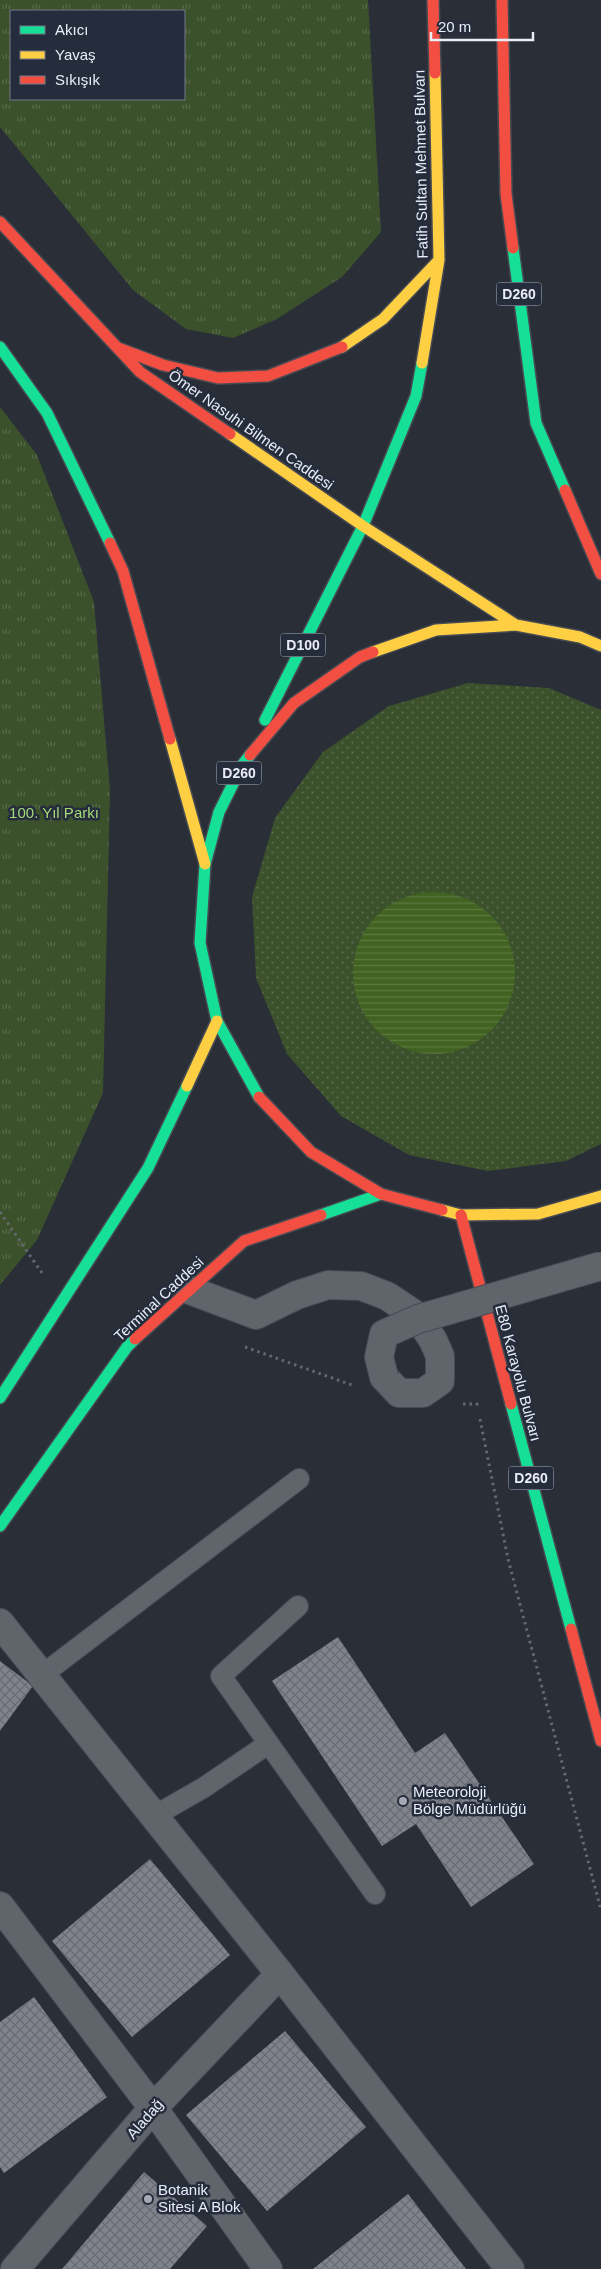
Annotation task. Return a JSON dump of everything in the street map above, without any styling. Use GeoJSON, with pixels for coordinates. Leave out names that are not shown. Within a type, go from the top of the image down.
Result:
{"type":"FeatureCollection","features":[{"type":"Feature","properties":{"kind":"main road","name":"Fatih Sultan Mehmet Bulvarı"},"geometry":{"type":"LineString","coordinates":[[363,526],[416,396],[439,260],[433,0]]}},
{"type":"Feature","properties":{"kind":"main road","name":"D260"},"geometry":{"type":"LineString","coordinates":[[502,0],[506,194],[536,424],[601,574]]}},
{"type":"Feature","properties":{"kind":"main road","name":"Ömer Nasuhi Bilmen Caddesi"},"geometry":{"type":"LineString","coordinates":[[0,222],[140,372],[363,526],[516,625]]}},
{"type":"Feature","properties":{"kind":"main road"},"geometry":{"type":"LineString","coordinates":[[118,348],[163,365],[218,378],[268,376],[338,349],[376,324],[439,260]]}},
{"type":"Feature","properties":{"kind":"main road"},"geometry":{"type":"LineString","coordinates":[[0,346],[47,413],[124,571],[204,864]]}},
{"type":"Feature","properties":{"kind":"main road","name":"D100"},"geometry":{"type":"LineString","coordinates":[[243,764],[363,526]]}},
{"type":"Feature","properties":{"kind":"main road","name":"D260"},"geometry":{"type":"LineString","coordinates":[[601,646],[580,637],[516,625],[436,630],[360,657],[294,703],[243,764],[219,812],[204,864],[200,943],[217,1020],[255,1093],[311,1152],[381,1194],[461,1215],[538,1214],[601,1196]]}},
{"type":"Feature","properties":{"kind":"main road"},"geometry":{"type":"LineString","coordinates":[[0,1398],[148,1168],[217,1020]]}},
{"type":"Feature","properties":{"kind":"main road","name":"Terminal Caddesi"},"geometry":{"type":"LineString","coordinates":[[0,1526],[127,1347],[244,1241],[381,1194]]}},
{"type":"Feature","properties":{"kind":"main road","name":"E80 Karayolu Bulvarı"},"geometry":{"type":"LineString","coordinates":[[461,1215],[601,1741]]}},
{"type":"Feature","properties":{"kind":"street"},"geometry":{"type":"LineString","coordinates":[[189,1290],[256,1315],[297,1295],[328,1285],[361,1286],[387,1296],[417,1316],[433,1340],[440,1356],[440,1381],[422,1393],[399,1393],[384,1377],[379,1357],[384,1334],[418,1319],[601,1266]]}},
{"type":"Feature","properties":{"kind":"street"},"geometry":{"type":"LineString","coordinates":[[0,1623],[280,1974],[510,2269]]}},
{"type":"Feature","properties":{"kind":"street"},"geometry":{"type":"LineString","coordinates":[[0,1906],[153,2108],[268,2269]]}},
{"type":"Feature","properties":{"kind":"street","name":"Aladağ"},"geometry":{"type":"LineString","coordinates":[[15,2269],[153,2108],[280,1974]]}},
{"type":"Feature","properties":{"kind":"lane"},"geometry":{"type":"LineString","coordinates":[[42,1675],[299,1479]]}},
{"type":"Feature","properties":{"kind":"lane"},"geometry":{"type":"LineString","coordinates":[[298,1606],[221,1676],[375,1894]]}},
{"type":"Feature","properties":{"kind":"lane"},"geometry":{"type":"LineString","coordinates":[[154,1816],[203,1788],[268,1744]]}},
{"type":"Feature","properties":{"kind":"path"},"geometry":{"type":"LineString","coordinates":[[0,1212],[62,1302]]}},
{"type":"Feature","properties":{"kind":"path"},"geometry":{"type":"LineString","coordinates":[[256,1315],[243,1346],[356,1386]]}},
{"type":"Feature","properties":{"kind":"path"},"geometry":{"type":"LineString","coordinates":[[458,1404],[477,1404],[508,1559],[601,1910]]}},
{"type":"Feature","properties":{"kind":"green space"},"geometry":{"type":"Polygon","coordinates":[[[0,0],[368,0],[381,232],[342,277],[277,319],[233,338],[186,329],[133,290],[0,127],[0,0]]]}},
{"type":"Feature","properties":{"kind":"green space","name":"100. Yıl Parkı"},"geometry":{"type":"Polygon","coordinates":[[[0,407],[37,455],[94,602],[110,791],[103,1093],[37,1240],[0,1285],[0,407]]]}},
{"type":"Feature","properties":{"kind":"green space"},"geometry":{"type":"Polygon","coordinates":[[[468,683],[549,688],[601,710],[601,1144],[566,1161],[488,1171],[409,1155],[341,1116],[287,1054],[256,978],[252,897],[275,818],[323,752],[389,706],[468,683]]]}},
{"type":"Feature","properties":{"kind":"shaded area"},"geometry":{"type":"Polygon","coordinates":[[[442,892],[458,895],[472,901],[497,922],[506,935],[512,949],[515,973],[514,989],[506,1011],[485,1036],[472,1045],[458,1051],[426,1054],[410,1051],[396,1045],[371,1024],[362,1011],[356,997],[353,965],[356,949],[362,935],[383,910],[396,901],[410,895],[442,892]]]}},
{"type":"Feature","properties":{"kind":"building"},"geometry":{"type":"Polygon","coordinates":[[[338,1637],[415,1753],[445,1733],[534,1864],[471,1907],[416,1824],[382,1846],[272,1681],[338,1637]]]}},
{"type":"Feature","properties":{"kind":"building"},"geometry":{"type":"Polygon","coordinates":[[[0,1661],[33,1686],[0,1731],[0,1661]]]}},
{"type":"Feature","properties":{"kind":"building"},"geometry":{"type":"Polygon","coordinates":[[[150,1859],[230,1955],[132,2037],[52,1941],[150,1859]]]}},
{"type":"Feature","properties":{"kind":"building"},"geometry":{"type":"Polygon","coordinates":[[[34,1997],[107,2097],[4,2173],[0,2167],[0,2022],[34,1997]]]}},
{"type":"Feature","properties":{"kind":"building"},"geometry":{"type":"Polygon","coordinates":[[[285,2031],[366,2127],[267,2211],[186,2115],[285,2031]]]}},
{"type":"Feature","properties":{"kind":"building","name":"Botanik Sitesi A Blok"},"geometry":{"type":"Polygon","coordinates":[[[144,2172],[207,2226],[170,2269],[62,2269],[144,2172]]]}},
{"type":"Feature","properties":{"kind":"building"},"geometry":{"type":"Polygon","coordinates":[[[408,2194],[466,2269],[313,2269],[408,2194]]]}},
{"type":"Feature","properties":{"kind":"traffic: fast"},"geometry":{"type":"LineString","coordinates":[[513,248],[536,423],[565,490]]}},
{"type":"Feature","properties":{"kind":"traffic: fast"},"geometry":{"type":"LineString","coordinates":[[0,347],[47,413],[110,543]]}},
{"type":"Feature","properties":{"kind":"traffic: fast"},"geometry":{"type":"LineString","coordinates":[[265,720],[363,526],[416,396],[422,363]]}},
{"type":"Feature","properties":{"kind":"traffic: fast"},"geometry":{"type":"LineString","coordinates":[[250,755],[243,764],[219,812],[205,864],[200,943],[217,1021],[259,1097]]}},
{"type":"Feature","properties":{"kind":"traffic: fast"},"geometry":{"type":"LineString","coordinates":[[0,1398],[148,1168],[187,1086]]}},
{"type":"Feature","properties":{"kind":"traffic: fast"},"geometry":{"type":"LineString","coordinates":[[321,1215],[381,1194]]}},
{"type":"Feature","properties":{"kind":"traffic: fast"},"geometry":{"type":"LineString","coordinates":[[0,1526],[127,1347],[135,1339]]}},
{"type":"Feature","properties":{"kind":"traffic: fast"},"geometry":{"type":"LineString","coordinates":[[511,1404],[571,1629]]}},
{"type":"Feature","properties":{"kind":"traffic: slow"},"geometry":{"type":"LineString","coordinates":[[422,363],[439,260],[435,73]]}},
{"type":"Feature","properties":{"kind":"traffic: slow"},"geometry":{"type":"LineString","coordinates":[[342,347],[383,319],[439,260]]}},
{"type":"Feature","properties":{"kind":"traffic: slow"},"geometry":{"type":"LineString","coordinates":[[230,434],[363,526],[516,625]]}},
{"type":"Feature","properties":{"kind":"traffic: slow"},"geometry":{"type":"LineString","coordinates":[[373,652],[436,630],[516,625],[580,637],[601,646]]}},
{"type":"Feature","properties":{"kind":"traffic: slow"},"geometry":{"type":"LineString","coordinates":[[170,739],[205,864]]}},
{"type":"Feature","properties":{"kind":"traffic: slow"},"geometry":{"type":"LineString","coordinates":[[187,1086],[217,1021]]}},
{"type":"Feature","properties":{"kind":"traffic: slow"},"geometry":{"type":"LineString","coordinates":[[442,1210],[461,1215],[538,1214],[601,1196]]}},
{"type":"Feature","properties":{"kind":"traffic: jam"},"geometry":{"type":"LineString","coordinates":[[433,0],[435,73]]}},
{"type":"Feature","properties":{"kind":"traffic: jam"},"geometry":{"type":"LineString","coordinates":[[502,0],[506,194],[513,248]]}},
{"type":"Feature","properties":{"kind":"traffic: jam"},"geometry":{"type":"LineString","coordinates":[[0,222],[140,372],[230,434]]}},
{"type":"Feature","properties":{"kind":"traffic: jam"},"geometry":{"type":"LineString","coordinates":[[118,348],[163,365],[218,378],[268,376],[342,347]]}},
{"type":"Feature","properties":{"kind":"traffic: jam"},"geometry":{"type":"LineString","coordinates":[[565,490],[601,574]]}},
{"type":"Feature","properties":{"kind":"traffic: jam"},"geometry":{"type":"LineString","coordinates":[[110,543],[123,571],[170,739]]}},
{"type":"Feature","properties":{"kind":"traffic: jam"},"geometry":{"type":"LineString","coordinates":[[250,755],[294,703],[360,657],[373,652]]}},
{"type":"Feature","properties":{"kind":"traffic: jam"},"geometry":{"type":"LineString","coordinates":[[259,1097],[311,1152],[381,1194],[442,1210]]}},
{"type":"Feature","properties":{"kind":"traffic: jam"},"geometry":{"type":"LineString","coordinates":[[135,1339],[244,1241],[321,1215]]}},
{"type":"Feature","properties":{"kind":"traffic: jam"},"geometry":{"type":"LineString","coordinates":[[461,1215],[511,1404]]}},
{"type":"Feature","properties":{"kind":"traffic: jam"},"geometry":{"type":"LineString","coordinates":[[571,1629],[601,1741]]}},
{"type":"Feature","properties":{"kind":"place","name":"Meteoroloji Bölge Müdürlüğü"},"geometry":{"type":"Point","coordinates":[403,1801]}},
{"type":"Feature","properties":{"kind":"place","name":"Botanik Sitesi A Blok"},"geometry":{"type":"Point","coordinates":[148,2199]}}]}
